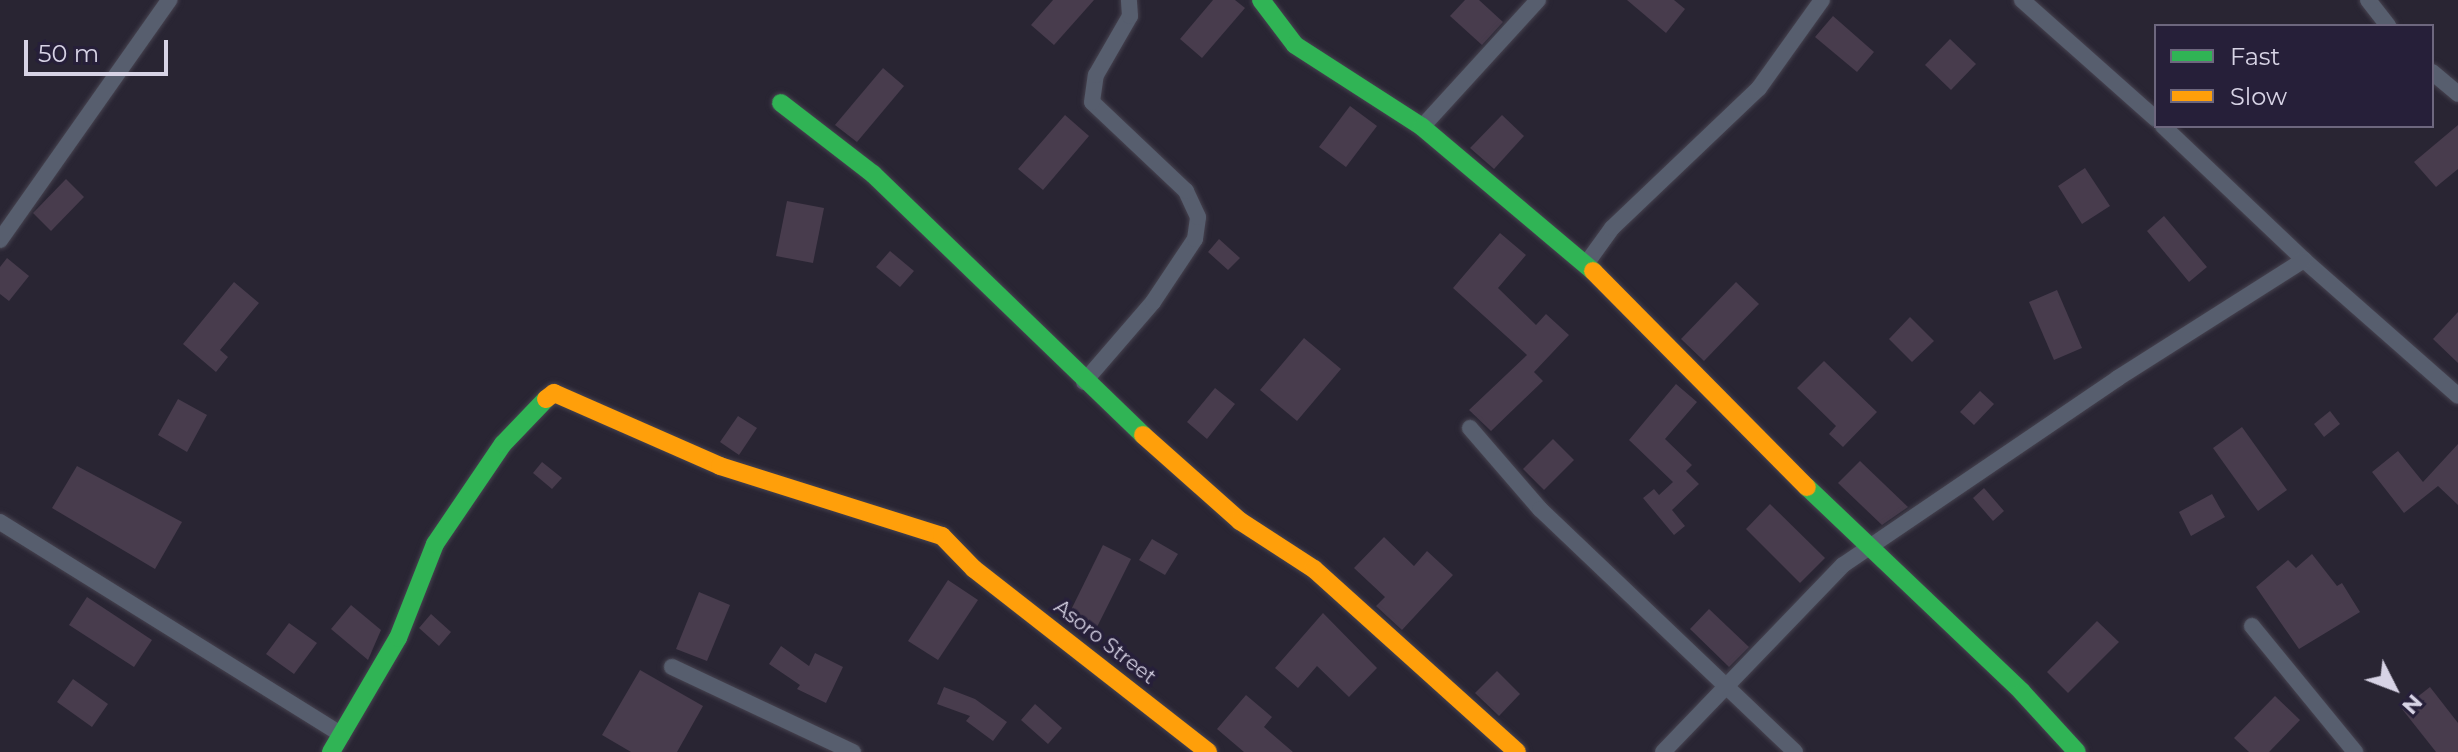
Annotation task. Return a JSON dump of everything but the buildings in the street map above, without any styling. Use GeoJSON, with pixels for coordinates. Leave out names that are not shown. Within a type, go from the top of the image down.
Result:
{"type":"FeatureCollection","features":[{"type":"Feature","properties":{"kind":"street"},"geometry":{"type":"LineString","coordinates":[[0,240],[169,0]]}},
{"type":"Feature","properties":{"kind":"street"},"geometry":{"type":"LineString","coordinates":[[1084,382],[1153,302],[1195,239],[1198,217],[1186,191],[1092,102],[1096,75],[1130,16],[1129,0]]}},
{"type":"Feature","properties":{"kind":"street"},"geometry":{"type":"LineString","coordinates":[[1261,0],[1295,45],[1422,127],[1586,264],[1870,550],[2022,692],[2077,752]]}},
{"type":"Feature","properties":{"kind":"street"},"geometry":{"type":"LineString","coordinates":[[1422,127],[1538,0]]}},
{"type":"Feature","properties":{"kind":"street"},"geometry":{"type":"LineString","coordinates":[[1586,264],[1612,228],[1759,88],[1822,0]]}},
{"type":"Feature","properties":{"kind":"street"},"geometry":{"type":"LineString","coordinates":[[2022,0],[2154,117]]}},
{"type":"Feature","properties":{"kind":"street"},"geometry":{"type":"LineString","coordinates":[[2368,0],[2386,24]]}},
{"type":"Feature","properties":{"kind":"street"},"geometry":{"type":"LineString","coordinates":[[2434,74],[2458,94]]}},
{"type":"Feature","properties":{"kind":"street"},"geometry":{"type":"LineString","coordinates":[[781,103],[873,174],[1084,382],[1240,521],[1314,569],[1517,752]]}},
{"type":"Feature","properties":{"kind":"street"},"geometry":{"type":"LineString","coordinates":[[2165,128],[2304,260],[2458,396]]}},
{"type":"Feature","properties":{"kind":"street"},"geometry":{"type":"LineString","coordinates":[[1663,752],[1729,689],[1789,618],[1843,565],[1870,550],[2118,378],[2304,260]]}},
{"type":"Feature","properties":{"kind":"street","name":"Asoro Street"},"geometry":{"type":"LineString","coordinates":[[342,735],[398,638],[435,544],[503,444],[536,406],[554,393],[720,466],[942,536],[974,569],[1208,752]]}},
{"type":"Feature","properties":{"kind":"street"},"geometry":{"type":"LineString","coordinates":[[1470,428],[1540,509],[1795,752]]}},
{"type":"Feature","properties":{"kind":"street"},"geometry":{"type":"LineString","coordinates":[[0,522],[342,735],[331,752]]}},
{"type":"Feature","properties":{"kind":"street"},"geometry":{"type":"LineString","coordinates":[[2252,626],[2355,752]]}},
{"type":"Feature","properties":{"kind":"street"},"geometry":{"type":"LineString","coordinates":[[672,667],[853,752]]}},
{"type":"Feature","properties":{"kind":"traffic: fast"},"geometry":{"type":"LineString","coordinates":[[1261,0],[1295,45],[1422,127],[1593,271]]}},
{"type":"Feature","properties":{"kind":"traffic: fast"},"geometry":{"type":"LineString","coordinates":[[781,103],[873,174],[1143,435]]}},
{"type":"Feature","properties":{"kind":"traffic: fast"},"geometry":{"type":"LineString","coordinates":[[331,752],[398,638],[435,544],[503,444],[546,399]]}},
{"type":"Feature","properties":{"kind":"traffic: fast"},"geometry":{"type":"LineString","coordinates":[[1807,487],[2022,692],[2077,752]]}},
{"type":"Feature","properties":{"kind":"traffic: slow"},"geometry":{"type":"LineString","coordinates":[[1593,271],[1807,487]]}},
{"type":"Feature","properties":{"kind":"traffic: slow"},"geometry":{"type":"LineString","coordinates":[[546,399],[554,393],[720,466],[942,536],[974,569],[1208,752]]}},
{"type":"Feature","properties":{"kind":"traffic: slow"},"geometry":{"type":"LineString","coordinates":[[1143,435],[1240,521],[1314,569],[1517,752]]}}]}
